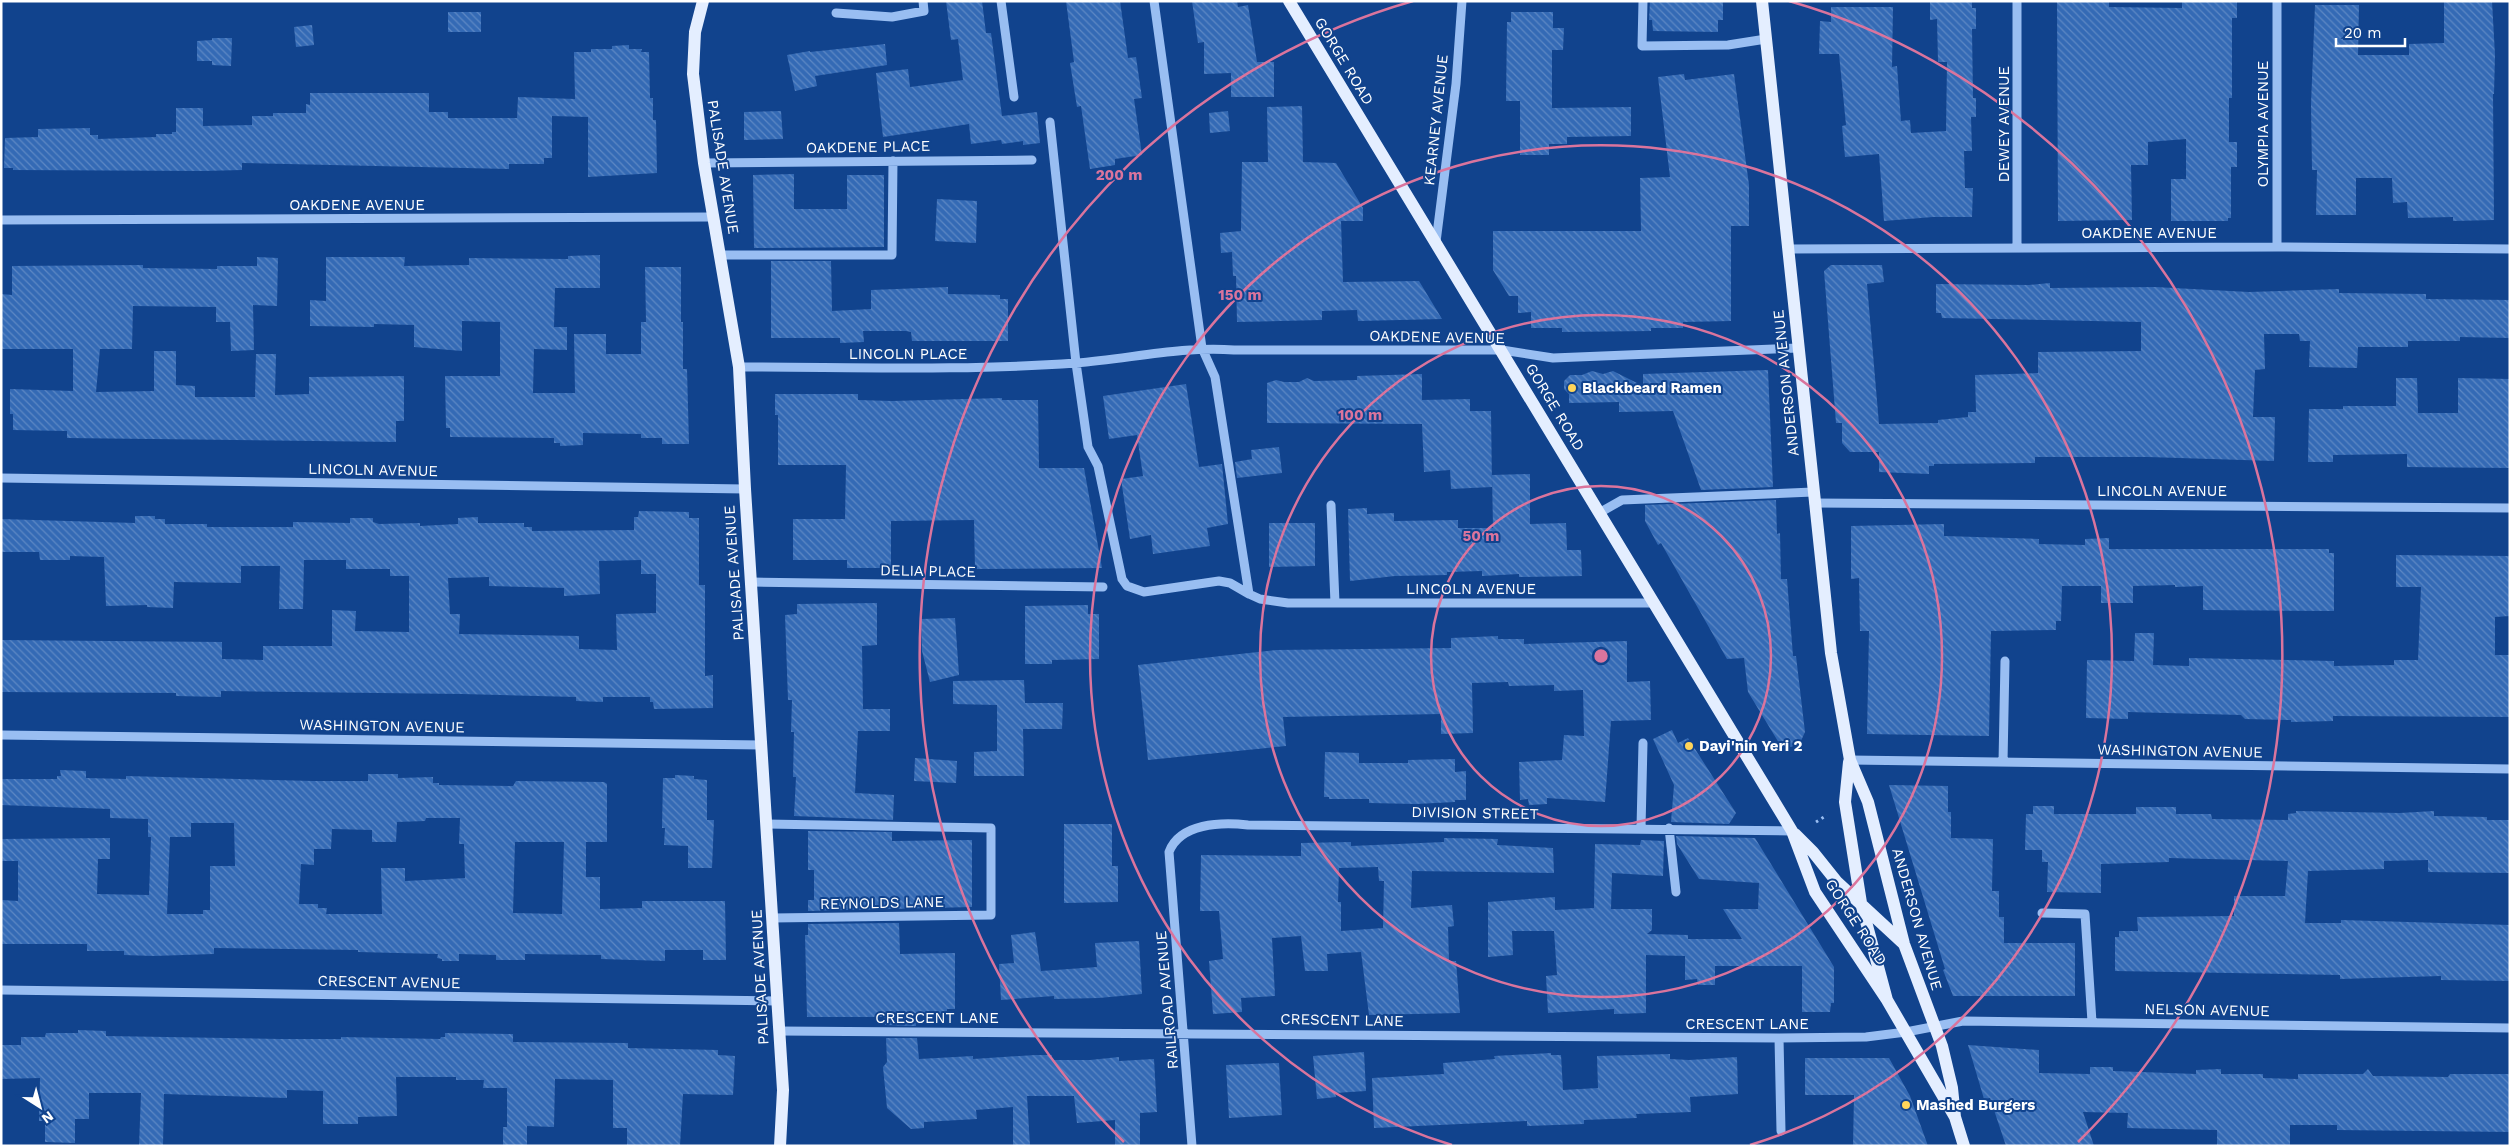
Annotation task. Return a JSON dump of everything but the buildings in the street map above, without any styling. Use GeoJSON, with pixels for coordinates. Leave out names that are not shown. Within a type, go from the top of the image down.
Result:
{"type":"FeatureCollection","features":[{"type":"Feature","properties":{"kind":"main road","name":"PALISADE AVENUE"},"geometry":{"type":"LineString","coordinates":[[703,1],[695,32],[693,74],[704,163],[739,367],[745,489],[773,918],[776,1001],[783,1090],[780,1146]]}},
{"type":"Feature","properties":{"kind":"main road","name":"GORGE ROAD"},"geometry":{"type":"LineString","coordinates":[[1289,1],[1792,831],[1815,892],[1887,1000]]}},
{"type":"Feature","properties":{"kind":"main road","name":"ANDERSON AVENUE"},"geometry":{"type":"LineString","coordinates":[[1762,1],[1831,653],[1850,760],[1868,802],[1904,944],[1934,1025],[1952,1088],[1954,1117]]}},
{"type":"Feature","properties":{"kind":"main road","name":"ANDERSON AVENUE"},"geometry":{"type":"LineString","coordinates":[[1850,760],[1845,802],[1861,903],[1887,1000],[1954,1117],[1964,1146]]}},
{"type":"Feature","properties":{"kind":"main road","name":"GORGE ROAD"},"geometry":{"type":"LineString","coordinates":[[1792,831],[1813,852],[1837,882],[1904,944]]}},
{"type":"Feature","properties":{"kind":"street"},"geometry":{"type":"LineString","coordinates":[[836,13],[892,16],[924,11],[923,1]]}},
{"type":"Feature","properties":{"kind":"street"},"geometry":{"type":"LineString","coordinates":[[1001,1],[1014,97]]}},
{"type":"Feature","properties":{"kind":"street"},"geometry":{"type":"LineString","coordinates":[[1154,1],[1202,348],[1215,377],[1249,594]]}},
{"type":"Feature","properties":{"kind":"street","name":"KEARNEY AVENUE"},"geometry":{"type":"LineString","coordinates":[[1436,242],[1456,84],[1462,1]]}},
{"type":"Feature","properties":{"kind":"street"},"geometry":{"type":"LineString","coordinates":[[1643,1],[1642,46],[1728,45],[1766,39]]}},
{"type":"Feature","properties":{"kind":"street","name":"DEWEY AVENUE"},"geometry":{"type":"LineString","coordinates":[[2017,1],[2017,246]]}},
{"type":"Feature","properties":{"kind":"street","name":"OLYMPIA AVENUE"},"geometry":{"type":"LineString","coordinates":[[2277,1],[2277,247]]}},
{"type":"Feature","properties":{"kind":"street"},"geometry":{"type":"LineString","coordinates":[[1050,122],[1076,363]]}},
{"type":"Feature","properties":{"kind":"street","name":"OAKDENE PLACE"},"geometry":{"type":"LineString","coordinates":[[704,163],[1032,160]]}},
{"type":"Feature","properties":{"kind":"street"},"geometry":{"type":"LineString","coordinates":[[721,255],[892,255],[893,161]]}},
{"type":"Feature","properties":{"kind":"street","name":"OAKDENE AVENUE"},"geometry":{"type":"LineString","coordinates":[[1,220],[713,216]]}},
{"type":"Feature","properties":{"kind":"street","name":"OAKDENE AVENUE"},"geometry":{"type":"LineString","coordinates":[[1789,249],[2017,246],[2510,249]]}},
{"type":"Feature","properties":{"kind":"street","name":"OAKDENE AVENUE"},"geometry":{"type":"LineString","coordinates":[[1076,363],[1202,348],[1234,350],[1502,350],[1553,358],[1798,348]]}},
{"type":"Feature","properties":{"kind":"street","name":"LINCOLN PLACE"},"geometry":{"type":"LineString","coordinates":[[739,367],[984,367],[1076,363]]}},
{"type":"Feature","properties":{"kind":"street","name":"LINCOLN AVENUE"},"geometry":{"type":"LineString","coordinates":[[1076,363],[1088,447],[1098,466],[1122,578],[1127,586],[1144,592],[1218,581],[1230,583],[1260,599],[1288,602],[1654,604]]}},
{"type":"Feature","properties":{"kind":"street","name":"LINCOLN AVENUE"},"geometry":{"type":"LineString","coordinates":[[1,478],[745,489]]}},
{"type":"Feature","properties":{"kind":"street","name":"LINCOLN AVENUE"},"geometry":{"type":"LineString","coordinates":[[1599,513],[1622,500],[1814,497],[2510,508]]}},
{"type":"Feature","properties":{"kind":"street"},"geometry":{"type":"LineString","coordinates":[[1331,506],[1335,603]]}},
{"type":"Feature","properties":{"kind":"street","name":"DELIA PLACE"},"geometry":{"type":"LineString","coordinates":[[752,582],[1104,587]]}},
{"type":"Feature","properties":{"kind":"street"},"geometry":{"type":"LineString","coordinates":[[2003,762],[2005,661]]}},
{"type":"Feature","properties":{"kind":"street","name":"WASHINGTON AVENUE"},"geometry":{"type":"LineString","coordinates":[[1,735],[762,745]]}},
{"type":"Feature","properties":{"kind":"street"},"geometry":{"type":"LineString","coordinates":[[1641,828],[1643,743]]}},
{"type":"Feature","properties":{"kind":"street","name":"WASHINGTON AVENUE"},"geometry":{"type":"LineString","coordinates":[[1850,760],[2510,769]]}},
{"type":"Feature","properties":{"kind":"street","name":"DIVISION STREET"},"geometry":{"type":"LineString","coordinates":[[1169,852],[1173,842],[1189,830],[1228,822],[1248,825],[1669,828],[1792,831]]}},
{"type":"Feature","properties":{"kind":"street","name":"REYNOLDS LANE"},"geometry":{"type":"LineString","coordinates":[[767,824],[991,828],[991,915],[773,918]]}},
{"type":"Feature","properties":{"kind":"street"},"geometry":{"type":"LineString","coordinates":[[1669,828],[1676,892]]}},
{"type":"Feature","properties":{"kind":"street","name":"RAILROAD AVENUE"},"geometry":{"type":"LineString","coordinates":[[1169,852],[1192,1146]]}},
{"type":"Feature","properties":{"kind":"street"},"geometry":{"type":"LineString","coordinates":[[2042,913],[2084,914],[2092,1022]]}},
{"type":"Feature","properties":{"kind":"street","name":"CRESCENT AVENUE"},"geometry":{"type":"LineString","coordinates":[[1,990],[776,1001]]}},
{"type":"Feature","properties":{"kind":"street","name":"NELSON AVENUE"},"geometry":{"type":"LineString","coordinates":[[1906,1032],[1934,1025],[1964,1021],[2510,1028]]}},
{"type":"Feature","properties":{"kind":"street","name":"CRESCENT LANE"},"geometry":{"type":"LineString","coordinates":[[779,1031],[1184,1032],[1780,1038],[1866,1037],[1906,1032]]}},
{"type":"Feature","properties":{"kind":"street"},"geometry":{"type":"LineString","coordinates":[[1780,1038],[1781,1131]]}},
{"type":"Feature","properties":{"kind":"path"},"geometry":{"type":"LineString","coordinates":[[1816,822],[1827,815]]}},
{"type":"Feature","properties":{"kind":"place","name":"Blackbeard Ramen"},"geometry":{"type":"Point","coordinates":[1572,388]}},
{"type":"Feature","properties":{"kind":"place","name":"Dayi'nin Yeri 2"},"geometry":{"type":"Point","coordinates":[1689,746]}},
{"type":"Feature","properties":{"kind":"place","name":"Mashed Burgers"},"geometry":{"type":"Point","coordinates":[1906,1105]}}]}
